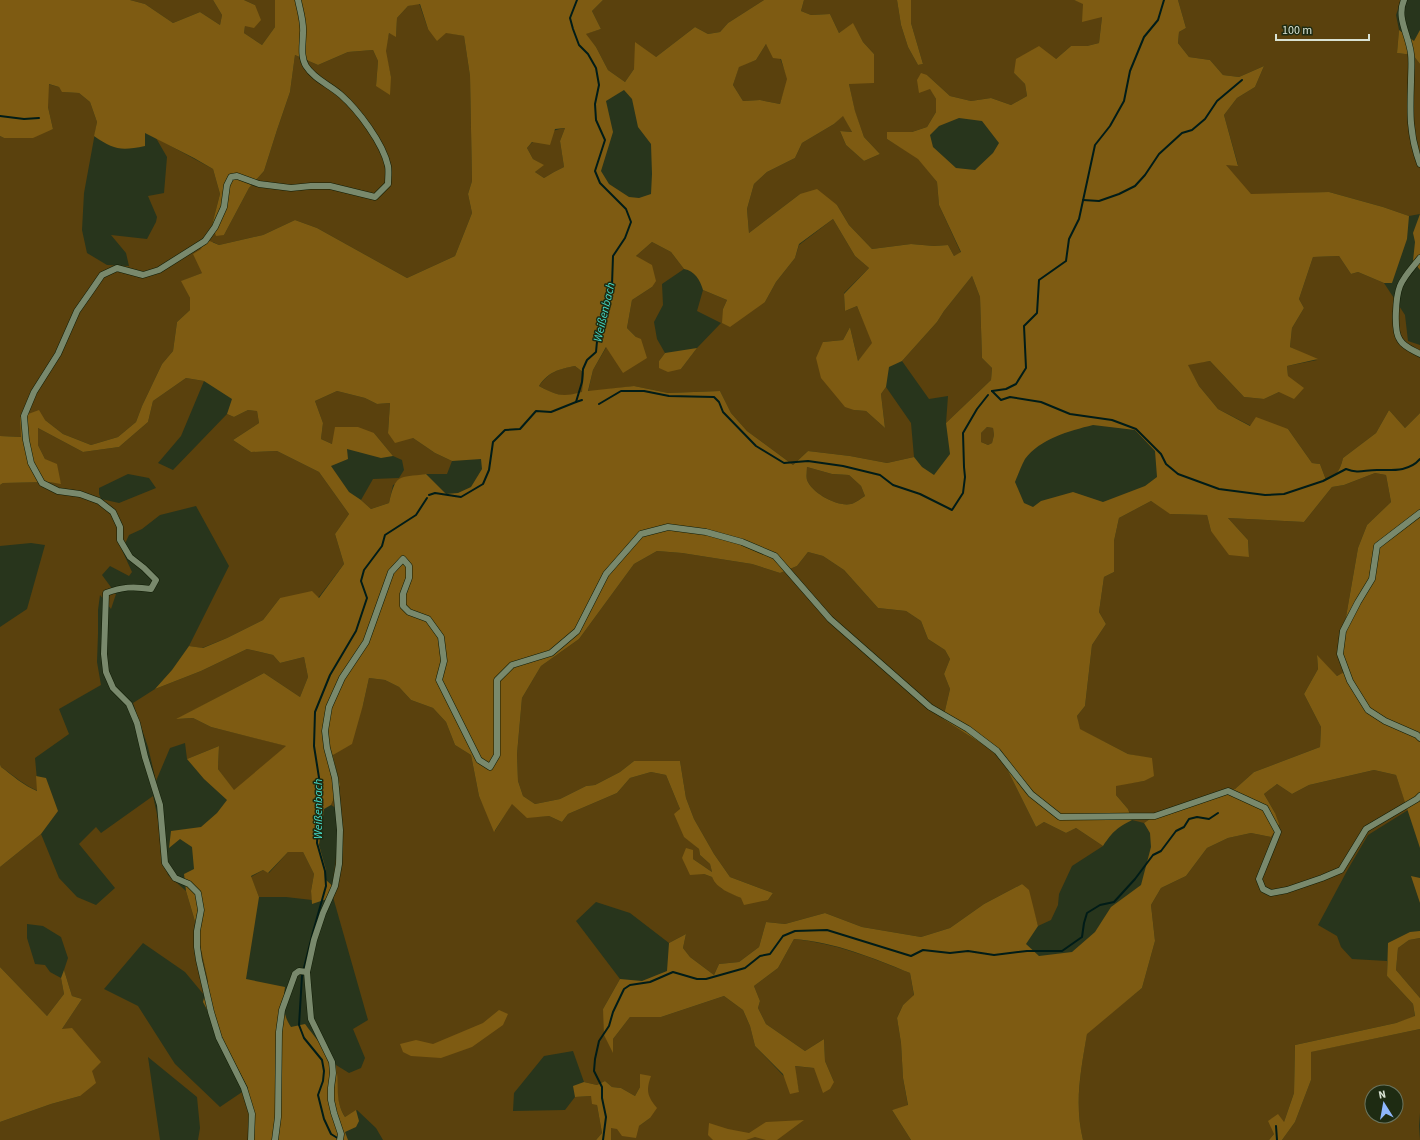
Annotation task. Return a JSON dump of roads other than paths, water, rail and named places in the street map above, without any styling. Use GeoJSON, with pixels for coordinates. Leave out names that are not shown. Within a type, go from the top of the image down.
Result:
{"type":"FeatureCollection","features":[{"type":"Feature","properties":{"kind":"street"},"geometry":{"type":"LineString","coordinates":[[251,1140],[252,1114],[244,1088],[219,1038],[199,960],[197,931],[201,910],[198,893],[189,884],[175,878],[165,863],[160,805],[145,756],[137,722],[129,704],[113,688],[106,672],[104,654],[106,593],[120,588],[137,587],[151,589],[156,580],[130,557],[120,540],[120,527],[113,512],[99,501],[80,494],[58,491],[42,483],[31,463],[24,416],[34,392],[58,354],[77,311],[102,275],[117,268],[143,275],[159,270],[205,241],[215,227],[224,207],[227,185],[231,177],[237,176],[259,184],[291,188],[330,186],[375,197],[388,184],[388,165],[378,143],[364,121],[340,94],[322,82],[306,65],[302,50],[304,34],[298,0]]}},
{"type":"Feature","properties":{"kind":"street"},"geometry":{"type":"LineString","coordinates":[[1404,0],[1401,14],[1411,55],[1410,121],[1412,136],[1420,164]]}},
{"type":"Feature","properties":{"kind":"street"},"geometry":{"type":"LineString","coordinates":[[1420,258],[1400,285],[1395,322],[1400,340],[1404,345],[1420,354]]}},
{"type":"Feature","properties":{"kind":"street"},"geometry":{"type":"LineString","coordinates":[[1420,513],[1377,546],[1372,578],[1344,631],[1340,654],[1350,681],[1368,710],[1385,721],[1417,734],[1420,738]]}},
{"type":"Feature","properties":{"kind":"street"},"geometry":{"type":"LineString","coordinates":[[340,1137],[332,1100],[332,1062],[311,1019],[304,972],[323,913],[335,886],[339,864],[340,830],[335,778],[327,748],[325,731],[329,707],[342,678],[366,642],[391,572],[403,559],[409,566],[409,578],[403,594],[404,606],[409,612],[428,619],[441,638],[444,660],[439,680],[479,760],[490,767],[497,755],[497,680],[512,665],[551,653],[577,631],[606,574],[641,534],[668,527],[706,532],[742,542],[775,556],[830,619],[930,707],[968,729],[997,751],[1031,794],[1060,817],[1155,816],[1228,791],[1265,808],[1278,832],[1259,879],[1263,889],[1271,893],[1315,880],[1341,870],[1366,830],[1417,800],[1420,796]]}},
{"type":"Feature","properties":{"kind":"street"},"geometry":{"type":"LineString","coordinates":[[275,1140],[278,1117],[279,1032],[282,1010],[295,974],[304,972]]}},
{"type":"Feature","properties":{"kind":"waterway","name":"Weißenbach"},"geometry":{"type":"LineString","coordinates":[[429,495],[435,493],[461,497],[483,484],[489,470],[493,442],[505,430],[520,429],[536,411],[551,412],[576,402],[582,382],[583,369],[587,360],[596,352],[598,331],[612,285],[613,256],[625,238],[631,222],[626,209],[600,183],[595,171],[605,140],[596,120],[595,104],[599,85],[596,68],[588,54],[579,45],[570,18],[577,0]]}},
{"type":"Feature","properties":{"kind":"waterway"},"geometry":{"type":"LineString","coordinates":[[992,391],[1006,389],[1016,384],[1026,368],[1024,326],[1037,313],[1039,280],[1066,261],[1069,239],[1079,219],[1095,145],[1110,126],[1124,101],[1130,71],[1144,37],[1158,20],[1164,0]]}},
{"type":"Feature","properties":{"kind":"waterway"},"geometry":{"type":"LineString","coordinates":[[1083,200],[1099,201],[1119,194],[1135,186],[1145,175],[1159,154],[1182,133],[1192,130],[1205,119],[1217,101],[1242,80]]}},
{"type":"Feature","properties":{"kind":"waterway"},"geometry":{"type":"LineString","coordinates":[[0,116],[24,119],[39,118]]}},
{"type":"Feature","properties":{"kind":"waterway"},"geometry":{"type":"LineString","coordinates":[[599,404],[621,391],[644,391],[669,396],[714,397],[719,402],[723,412],[756,446],[784,463],[808,461],[843,466],[880,475],[893,485],[920,494],[952,510],[963,493],[965,477],[963,433],[977,409],[988,395]]}},
{"type":"Feature","properties":{"kind":"waterway"},"geometry":{"type":"LineString","coordinates":[[992,391],[1001,400],[1010,397],[1041,402],[1070,414],[1112,420],[1136,429],[1161,454],[1166,464],[1178,474],[1219,489],[1265,495],[1284,494],[1323,481],[1346,469],[1358,472],[1372,470],[1394,470],[1411,466],[1420,459]]}},
{"type":"Feature","properties":{"kind":"waterway","name":"Weißenbach"},"geometry":{"type":"LineString","coordinates":[[576,402],[582,400]]}},
{"type":"Feature","properties":{"kind":"waterway","name":"Weißenbach"},"geometry":{"type":"LineString","coordinates":[[339,1139],[331,1134],[324,1119],[318,1095],[323,1081],[324,1071],[322,1060],[304,1038],[299,1025],[302,976],[326,886],[325,871],[317,843],[320,784],[314,746],[315,712],[330,675],[356,631],[367,598],[361,581],[364,570],[382,546],[385,535],[416,515],[427,498]]}},
{"type":"Feature","properties":{"kind":"waterway"},"geometry":{"type":"LineString","coordinates":[[603,1140],[606,1117],[602,1098],[602,1087],[594,1071],[595,1059],[599,1041],[609,1026],[613,1012],[624,989],[630,985],[650,982],[673,972],[697,979],[706,979],[745,968],[760,956],[770,954],[783,936],[795,931],[827,930],[911,956],[923,950],[950,953],[968,951],[994,955],[1027,951],[1062,951],[1082,937],[1087,913],[1100,905],[1114,902],[1135,879],[1153,855],[1161,851],[1176,831],[1184,827],[1189,819],[1197,817],[1209,819],[1218,813]]}},
{"type":"Feature","properties":{"kind":"waterway"},"geometry":{"type":"LineString","coordinates":[[1276,1126],[1277,1140]]}}]}
